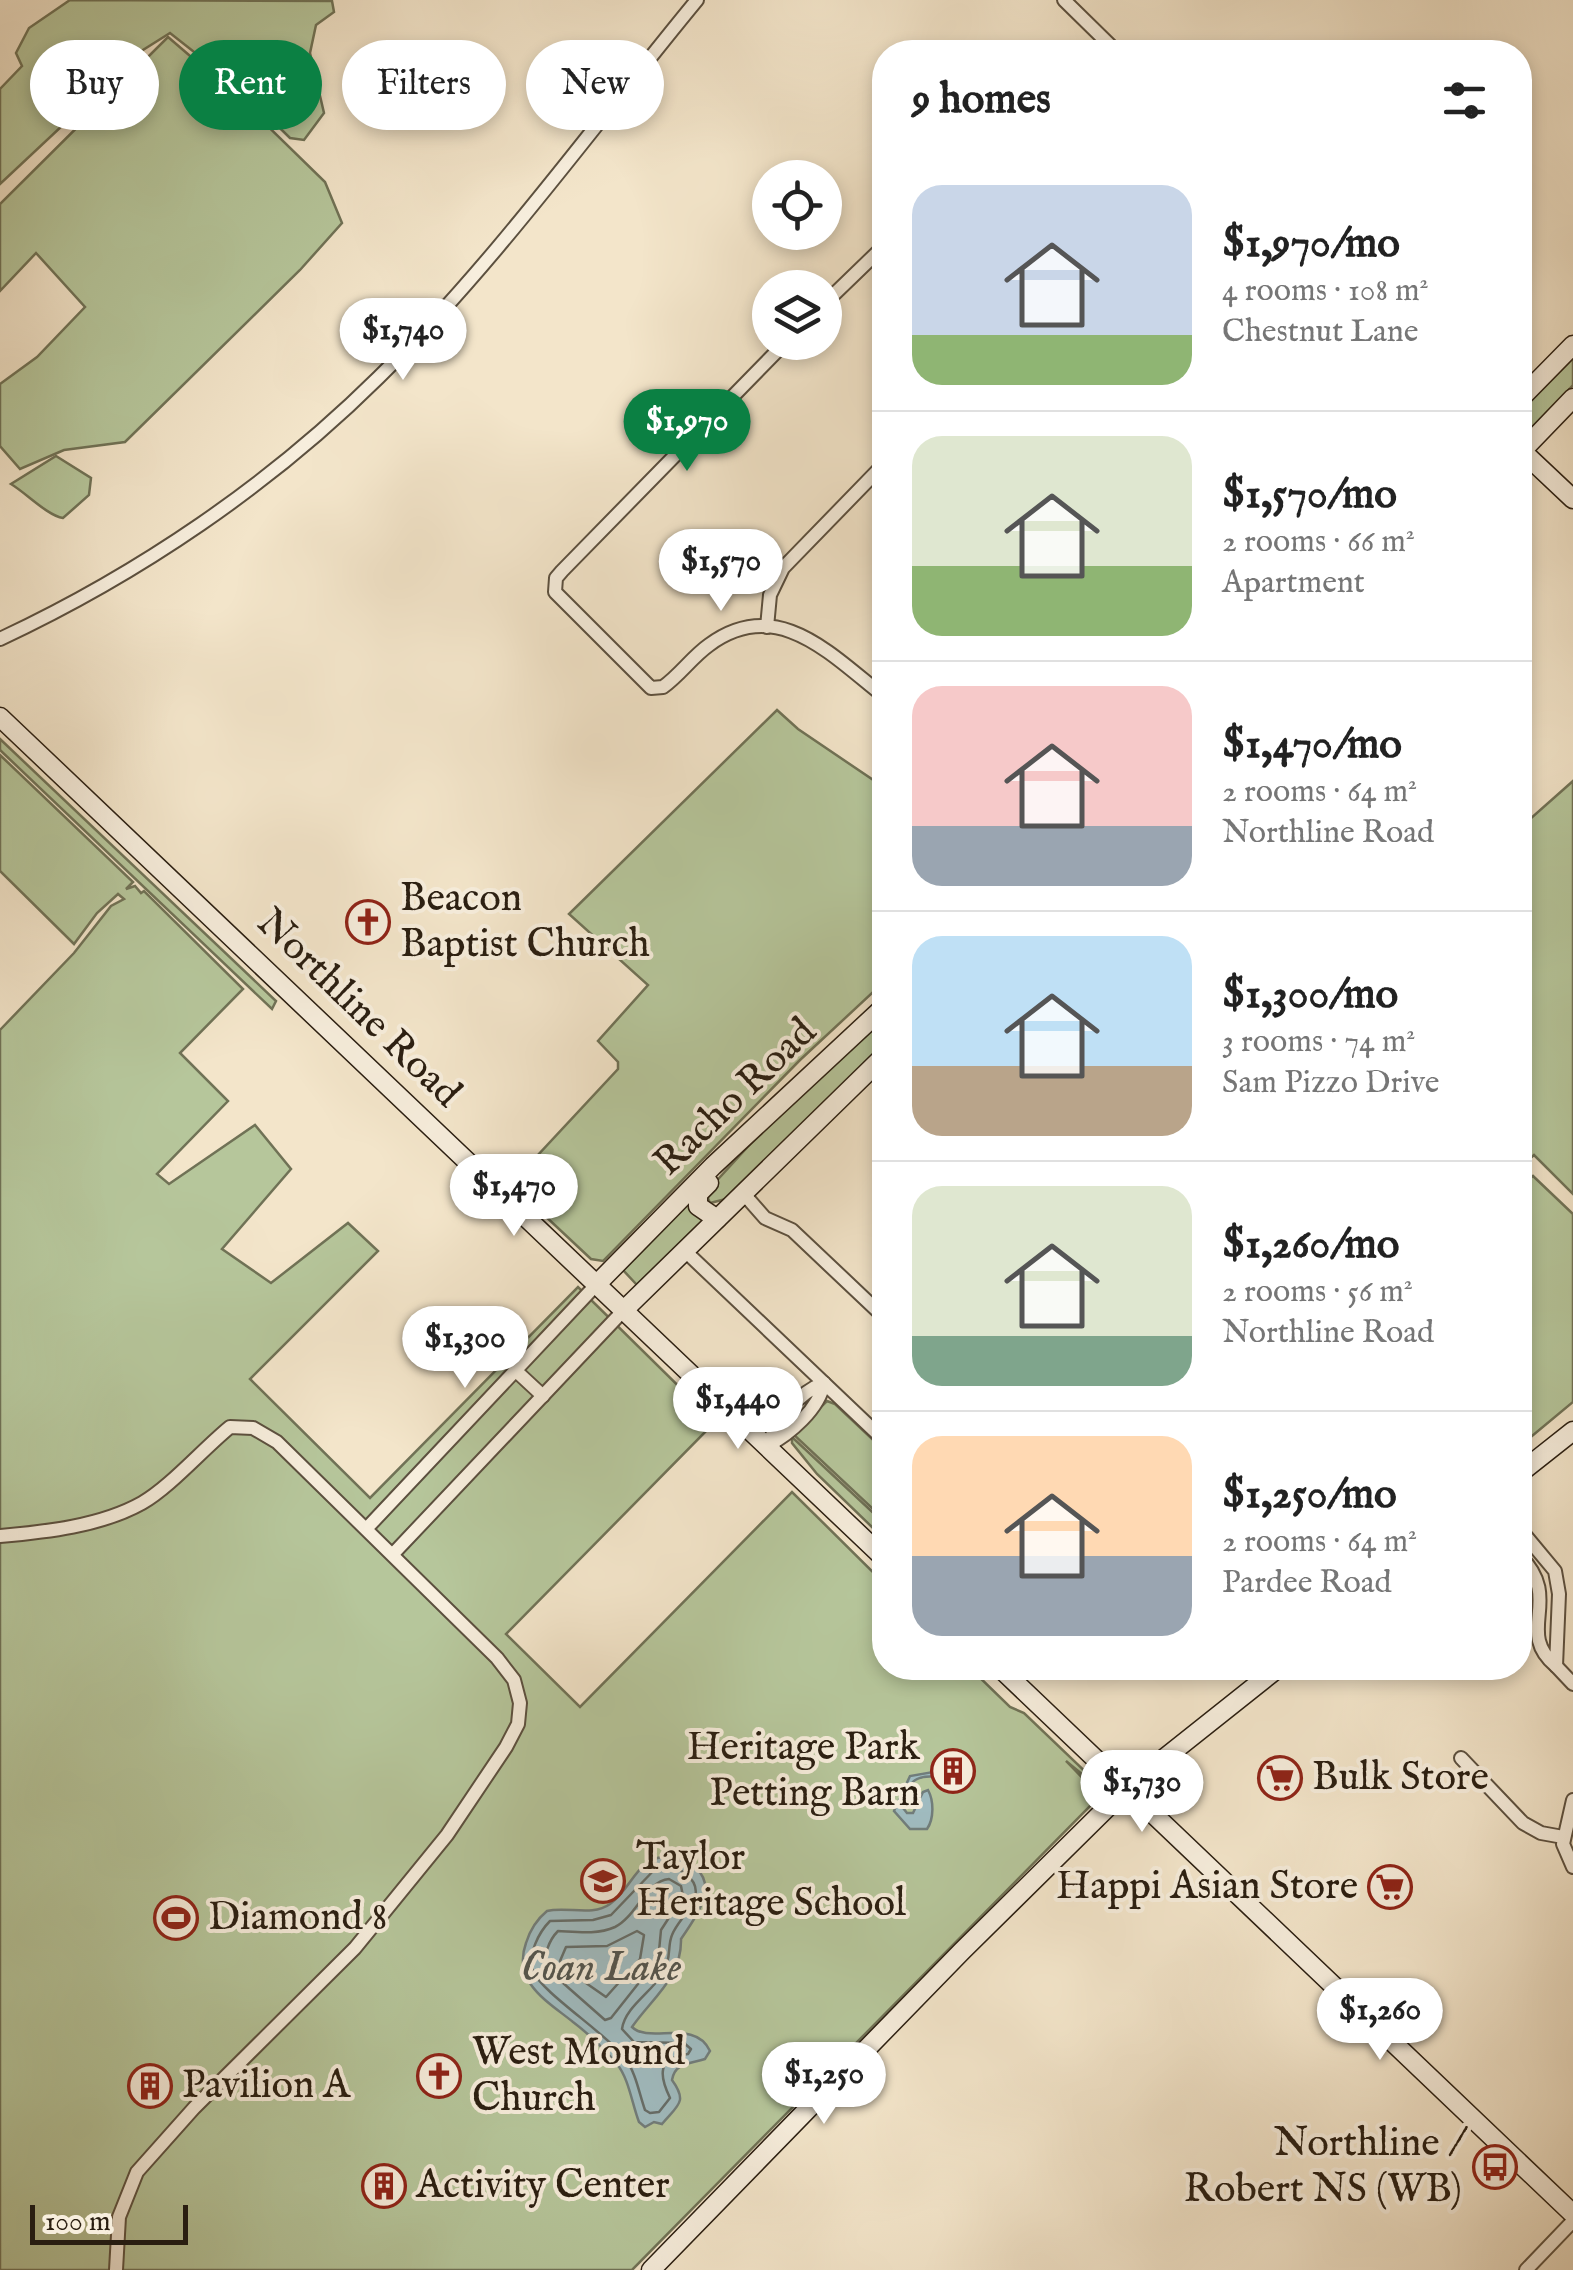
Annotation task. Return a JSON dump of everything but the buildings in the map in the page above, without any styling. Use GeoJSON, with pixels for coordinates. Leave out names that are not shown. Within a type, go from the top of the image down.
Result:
{"type":"FeatureCollection","features":[{"type":"Feature","properties":{"kind":"main road"},"geometry":{"type":"LineString","coordinates":[[1532,387],[1573,344]]}},
{"type":"Feature","properties":{"kind":"main road"},"geometry":{"type":"LineString","coordinates":[[1532,441],[1573,395]]}},
{"type":"Feature","properties":{"kind":"main road"},"geometry":{"type":"LineString","coordinates":[[1532,462],[1573,499]]}},
{"type":"Feature","properties":{"kind":"main road","name":"Northline Road"},"geometry":{"type":"LineString","coordinates":[[0,717],[872,1546]]}},
{"type":"Feature","properties":{"kind":"main road","name":"Racho Road"},"geometry":{"type":"LineString","coordinates":[[596,1284],[872,1018]]}},
{"type":"Feature","properties":{"kind":"main road"},"geometry":{"type":"LineString","coordinates":[[864,1074],[872,1064]]}},
{"type":"Feature","properties":{"kind":"main road","name":"Racho Road"},"geometry":{"type":"LineString","coordinates":[[623,1311],[872,1067]]}},
{"type":"Feature","properties":{"kind":"main road"},"geometry":{"type":"LineString","coordinates":[[717,1219],[698,1206],[698,1194],[740,1152],[779,1104]]}},
{"type":"Feature","properties":{"kind":"main road"},"geometry":{"type":"LineString","coordinates":[[1532,1463],[1573,1430]]}},
{"type":"Feature","properties":{"kind":"main road"},"geometry":{"type":"LineString","coordinates":[[1013,1680],[1573,2218]]}},
{"type":"Feature","properties":{"kind":"main road"},"geometry":{"type":"LineString","coordinates":[[651,2270],[978,1934],[1127,1788],[1263,1680]]}},
{"type":"Feature","properties":{"kind":"street"},"geometry":{"type":"LineString","coordinates":[[0,639],[85,595],[179,539],[262,479],[341,413],[446,306],[697,0]]}},
{"type":"Feature","properties":{"kind":"street"},"geometry":{"type":"LineString","coordinates":[[1064,0],[1105,40]]}},
{"type":"Feature","properties":{"kind":"street"},"geometry":{"type":"LineString","coordinates":[[842,287],[872,258]]}},
{"type":"Feature","properties":{"kind":"street"},"geometry":{"type":"LineString","coordinates":[[768,360],[562,571],[554,584],[559,598],[655,689],[669,683],[710,643],[742,630],[768,627],[804,635],[872,686]]}},
{"type":"Feature","properties":{"kind":"street"},"geometry":{"type":"LineString","coordinates":[[768,627],[770,595],[783,568],[872,476]]}},
{"type":"Feature","properties":{"kind":"street"},"geometry":{"type":"LineString","coordinates":[[743,1193],[765,1218],[792,1230],[872,1306]]}},
{"type":"Feature","properties":{"kind":"street"},"geometry":{"type":"LineString","coordinates":[[684,1250],[872,1429]]}},
{"type":"Feature","properties":{"kind":"street"},"geometry":{"type":"LineString","coordinates":[[367,1528],[596,1284]]}},
{"type":"Feature","properties":{"kind":"street"},"geometry":{"type":"LineString","coordinates":[[393,1554],[623,1311]]}},
{"type":"Feature","properties":{"kind":"street"},"geometry":{"type":"LineString","coordinates":[[515,1370],[542,1396]]}},
{"type":"Feature","properties":{"kind":"street"},"geometry":{"type":"LineString","coordinates":[[767,1446],[783,1438],[821,1398],[824,1383]]}},
{"type":"Feature","properties":{"kind":"street"},"geometry":{"type":"LineString","coordinates":[[0,1536],[35,1533],[115,1515],[144,1502],[230,1427],[252,1428],[277,1442],[506,1668],[520,1702],[518,1724],[506,1748],[446,1835],[355,1948],[194,2108],[137,2172],[119,2216],[116,2270]]}},
{"type":"Feature","properties":{"kind":"street"},"geometry":{"type":"LineString","coordinates":[[1532,1547],[1555,1571],[1559,1594],[1556,1666]]}},
{"type":"Feature","properties":{"kind":"street"},"geometry":{"type":"LineString","coordinates":[[1532,1572],[1541,1596],[1537,1637],[1544,1654],[1573,1684]]}},
{"type":"Feature","properties":{"kind":"street"},"geometry":{"type":"LineString","coordinates":[[1541,1596],[1559,1594]]}},
{"type":"Feature","properties":{"kind":"street"},"geometry":{"type":"LineString","coordinates":[[1460,1758],[1523,1823],[1541,1833],[1563,1837]]}},
{"type":"Feature","properties":{"kind":"street"},"geometry":{"type":"LineString","coordinates":[[1573,1800],[1563,1837],[1564,1852],[1573,1867]]}},
{"type":"Feature","properties":{"kind":"street"},"geometry":{"type":"LineString","coordinates":[[1526,2270],[1573,2218]]}},
{"type":"Feature","properties":{"kind":"green space"},"geometry":{"type":"Polygon","coordinates":[[[70,0],[332,1],[334,12],[316,25],[313,40],[179,40],[170,33],[159,40],[30,40],[30,130],[58,130],[0,184],[0,89],[22,66],[16,53],[29,28],[70,0]]]}},
{"type":"Feature","properties":{"kind":"green space"},"geometry":{"type":"Polygon","coordinates":[[[168,37],[179,46],[179,130],[272,130],[325,182],[342,223],[300,270],[125,442],[64,450],[20,469],[0,446],[0,384],[37,357],[85,307],[36,253],[0,291],[0,204],[74,130],[159,130],[159,46],[168,37]]]}},
{"type":"Feature","properties":{"kind":"green space"},"geometry":{"type":"Polygon","coordinates":[[[282,130],[311,130],[304,140],[290,138],[282,130]]]}},
{"type":"Feature","properties":{"kind":"green space"},"geometry":{"type":"Polygon","coordinates":[[[1573,353],[1573,385],[1532,430],[1532,395],[1573,353]]]}},
{"type":"Feature","properties":{"kind":"green space"},"geometry":{"type":"Polygon","coordinates":[[[56,456],[91,478],[89,495],[63,518],[11,484],[56,456]]]}},
{"type":"Feature","properties":{"kind":"green space"},"geometry":{"type":"Polygon","coordinates":[[[777,710],[872,779],[872,993],[800,1060],[603,1261],[591,1259],[511,1184],[618,1069],[618,1062],[598,1041],[648,985],[569,914],[777,710]]]}},
{"type":"Feature","properties":{"kind":"green space"},"geometry":{"type":"Polygon","coordinates":[[[0,739],[276,1001],[272,1009],[0,750],[0,739]]]}},
{"type":"Feature","properties":{"kind":"green space"},"geometry":{"type":"Polygon","coordinates":[[[0,755],[133,882],[126,889],[135,886],[141,893],[144,891],[243,989],[180,1053],[228,1101],[157,1174],[169,1184],[255,1125],[291,1169],[222,1249],[271,1283],[348,1223],[378,1251],[250,1379],[370,1498],[578,1287],[715,1422],[506,1634],[580,1707],[792,1492],[872,1571],[872,1680],[982,1680],[1010,1707],[1024,1713],[1094,1780],[1094,1784],[1066,1761],[1100,1796],[632,2270],[0,2270],[0,1030],[74,953],[111,906],[124,899],[118,894],[97,913],[74,944],[0,871],[0,755]]]}},
{"type":"Feature","properties":{"kind":"green space"},"geometry":{"type":"Polygon","coordinates":[[[1573,781],[1573,1194],[1532,1157],[1532,817],[1573,781]]]}},
{"type":"Feature","properties":{"kind":"green space"},"geometry":{"type":"Polygon","coordinates":[[[872,1026],[872,1056],[855,1075],[726,1199],[710,1203],[707,1196],[711,1187],[782,1109],[872,1026]]]}},
{"type":"Feature","properties":{"kind":"green space"},"geometry":{"type":"Polygon","coordinates":[[[1532,1177],[1573,1214],[1573,1402],[1532,1436],[1532,1177]]]}},
{"type":"Feature","properties":{"kind":"green space"},"geometry":{"type":"Polygon","coordinates":[[[687,1202],[704,1221],[637,1285],[622,1269],[687,1202]]]}},
{"type":"Feature","properties":{"kind":"green space"},"geometry":{"type":"Polygon","coordinates":[[[827,1401],[835,1404],[872,1439],[872,1508],[793,1434],[827,1401]]]}},
{"type":"Feature","properties":{"kind":"green space"},"geometry":{"type":"Polygon","coordinates":[[[792,1437],[872,1512],[872,1527],[817,1474],[792,1443],[792,1437]]]}},
{"type":"Feature","properties":{"kind":"water"},"geometry":{"type":"Polygon","coordinates":[[[933,1772],[937,1777],[922,1777],[913,1782],[900,1804],[907,1813],[913,1813],[923,1792],[928,1790],[930,1794],[932,1815],[927,1829],[910,1829],[894,1811],[910,1776],[933,1772]]]}},
{"type":"Feature","properties":{"kind":"water","name":"Coan Lake"},"geometry":{"type":"Polygon","coordinates":[[[670,1856],[699,1871],[705,1891],[697,1914],[681,1939],[677,1965],[632,2027],[640,2032],[694,2036],[710,2051],[705,2059],[676,2070],[672,2080],[679,2103],[662,2124],[654,2122],[645,2127],[639,2122],[617,2064],[535,1989],[528,1980],[523,1957],[532,1930],[547,1911],[603,1908],[618,1897],[642,1867],[670,1856]]]}},
{"type":"Feature","properties":{"kind":"place","name":"Beacon Baptist Church"},"geometry":{"type":"Point","coordinates":[368,922]}},
{"type":"Feature","properties":{"kind":"place","name":"Heritage Park Petting Barn"},"geometry":{"type":"Point","coordinates":[953,1771]}},
{"type":"Feature","properties":{"kind":"place","name":"Bulk Store"},"geometry":{"type":"Point","coordinates":[1280,1778]}},
{"type":"Feature","properties":{"kind":"place","name":"Taylor Heritage School"},"geometry":{"type":"Point","coordinates":[603,1881]}},
{"type":"Feature","properties":{"kind":"place","name":"Happi Asian Store"},"geometry":{"type":"Point","coordinates":[1390,1887]}},
{"type":"Feature","properties":{"kind":"place","name":"Diamond 8"},"geometry":{"type":"Point","coordinates":[176,1918]}},
{"type":"Feature","properties":{"kind":"place","name":"West Mound Church"},"geometry":{"type":"Point","coordinates":[439,2076]}},
{"type":"Feature","properties":{"kind":"place","name":"Pavilion A"},"geometry":{"type":"Point","coordinates":[150,2086]}},
{"type":"Feature","properties":{"kind":"place","name":"Northline / Robert NS (WB)"},"geometry":{"type":"Point","coordinates":[1495,2167]}},
{"type":"Feature","properties":{"kind":"place","name":"Activity Center"},"geometry":{"type":"Point","coordinates":[384,2186]}}]}
